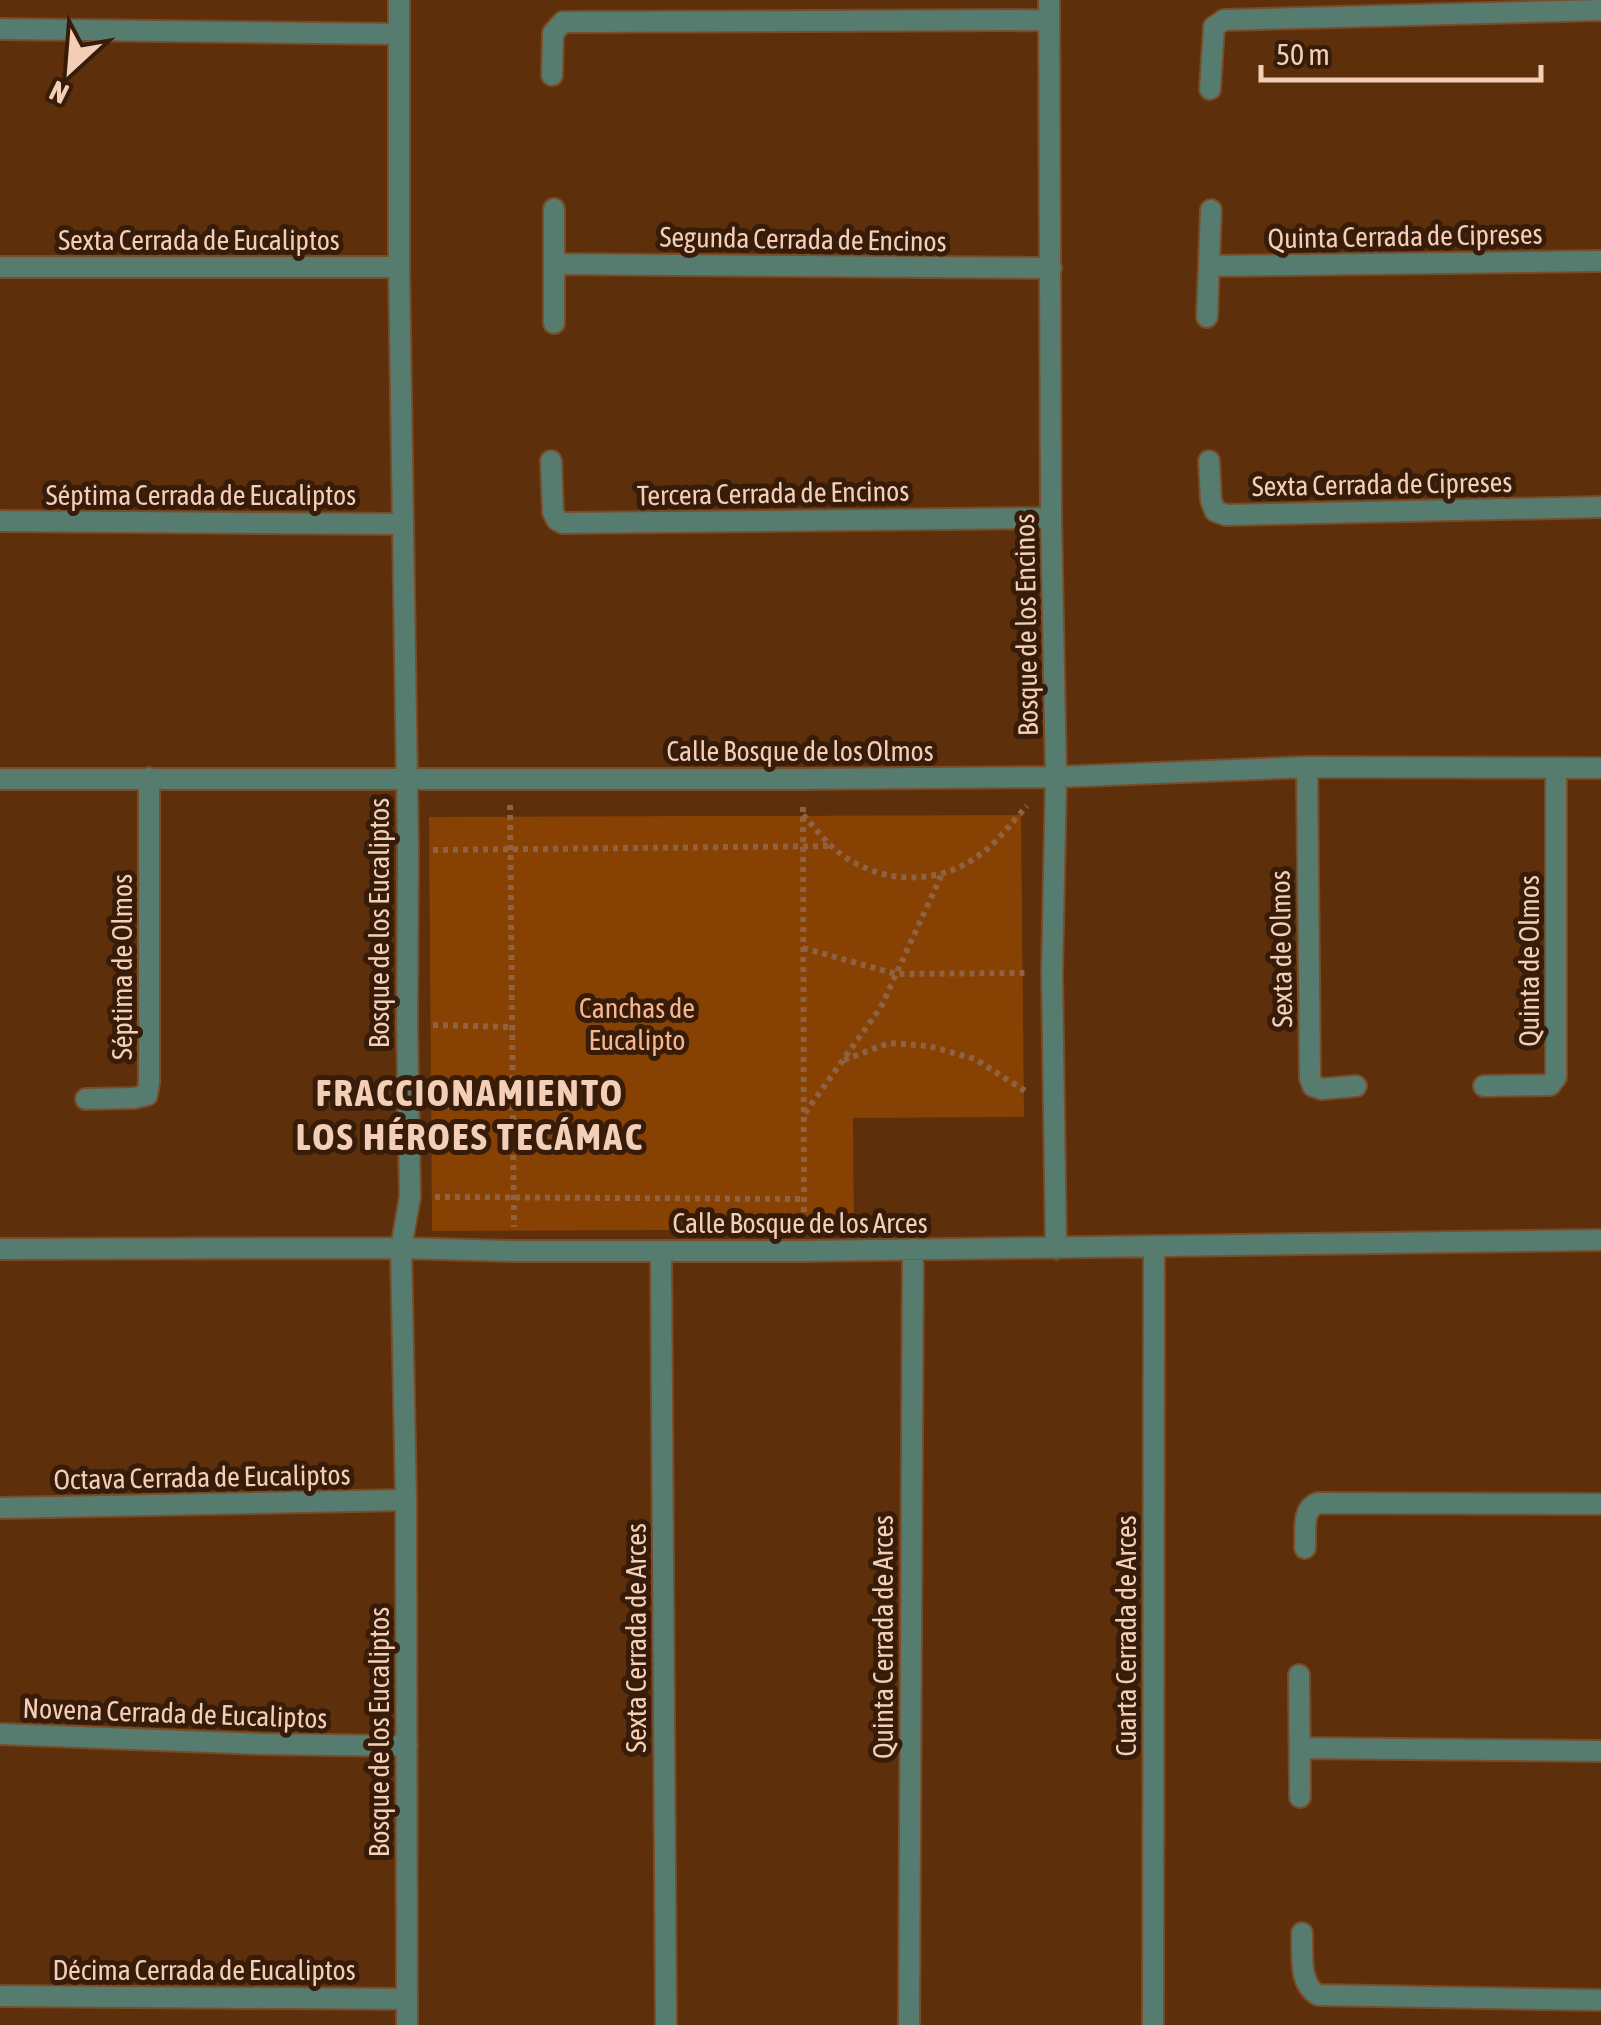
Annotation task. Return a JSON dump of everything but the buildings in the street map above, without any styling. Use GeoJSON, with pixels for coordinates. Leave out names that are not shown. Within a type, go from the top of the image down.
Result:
{"type":"FeatureCollection","features":[{"type":"Feature","properties":{"kind":"street","name":"Bosque de los Eucaliptos"},"geometry":{"type":"LineString","coordinates":[[398,0],[410,1197],[401,1248],[406,1500],[407,2025]]}},
{"type":"Feature","properties":{"kind":"street"},"geometry":{"type":"LineString","coordinates":[[552,75],[553,33],[563,22],[1048,10]]}},
{"type":"Feature","properties":{"kind":"street","name":"Bosque de los Encinos"},"geometry":{"type":"LineString","coordinates":[[1048,10],[1056,777],[1052,973],[1056,1249]]}},
{"type":"Feature","properties":{"kind":"street"},"geometry":{"type":"LineString","coordinates":[[1210,89],[1214,27],[1224,20],[1601,10]]}},
{"type":"Feature","properties":{"kind":"street"},"geometry":{"type":"LineString","coordinates":[[0,29],[399,34]]}},
{"type":"Feature","properties":{"kind":"street"},"geometry":{"type":"LineString","coordinates":[[554,209],[554,323]]}},
{"type":"Feature","properties":{"kind":"street"},"geometry":{"type":"LineString","coordinates":[[1208,317],[1210,210]]}},
{"type":"Feature","properties":{"kind":"street","name":"Quinta Cerrada de Cipreses"},"geometry":{"type":"LineString","coordinates":[[1209,266],[1601,261]]}},
{"type":"Feature","properties":{"kind":"street","name":"Segunda Cerrada de Encinos"},"geometry":{"type":"LineString","coordinates":[[554,264],[1051,268]]}},
{"type":"Feature","properties":{"kind":"street","name":"Sexta Cerrada de Eucaliptos"},"geometry":{"type":"LineString","coordinates":[[0,267],[398,267]]}},
{"type":"Feature","properties":{"kind":"street","name":"Tercera Cerrada de Encinos"},"geometry":{"type":"LineString","coordinates":[[552,461],[553,512],[564,524],[1051,518]]}},
{"type":"Feature","properties":{"kind":"street","name":"Sexta Cerrada de Cipreses"},"geometry":{"type":"LineString","coordinates":[[1209,461],[1214,511],[1226,515],[1601,508]]}},
{"type":"Feature","properties":{"kind":"street","name":"Séptima Cerrada de Eucaliptos"},"geometry":{"type":"LineString","coordinates":[[0,521],[402,524]]}},
{"type":"Feature","properties":{"kind":"street","name":"Calle Bosque de los Olmos"},"geometry":{"type":"LineString","coordinates":[[0,779],[803,779],[1056,777],[1306,768],[1601,768]]}},
{"type":"Feature","properties":{"kind":"street","name":"Sexta de Olmos"},"geometry":{"type":"LineString","coordinates":[[1306,768],[1310,1078],[1313,1086],[1322,1089],[1356,1086]]}},
{"type":"Feature","properties":{"kind":"street","name":"Quinta de Olmos"},"geometry":{"type":"LineString","coordinates":[[1484,1086],[1550,1085],[1556,1077],[1556,768]]}},
{"type":"Feature","properties":{"kind":"street","name":"Séptima de Olmos"},"geometry":{"type":"LineString","coordinates":[[86,1099],[147,1094],[149,778]]}},
{"type":"Feature","properties":{"kind":"street","name":"Calle Bosque de los Arces"},"geometry":{"type":"LineString","coordinates":[[0,1249],[661,1252],[1601,1240]]}},
{"type":"Feature","properties":{"kind":"street","name":"Cuarta Cerrada de Arces"},"geometry":{"type":"LineString","coordinates":[[1153,2025],[1154,1246]]}},
{"type":"Feature","properties":{"kind":"street","name":"Quinta Cerrada de Arces"},"geometry":{"type":"LineString","coordinates":[[909,2025],[914,1250]]}},
{"type":"Feature","properties":{"kind":"street","name":"Sexta Cerrada de Arces"},"geometry":{"type":"LineString","coordinates":[[661,1252],[666,2025]]}},
{"type":"Feature","properties":{"kind":"street","name":"Octava Cerrada de Eucaliptos"},"geometry":{"type":"LineString","coordinates":[[0,1508],[406,1500]]}},
{"type":"Feature","properties":{"kind":"street"},"geometry":{"type":"LineString","coordinates":[[1305,1548],[1307,1511],[1318,1503],[1601,1504]]}},
{"type":"Feature","properties":{"kind":"street"},"geometry":{"type":"LineString","coordinates":[[1300,1675],[1300,1797]]}},
{"type":"Feature","properties":{"kind":"street","name":"Novena Cerrada de Eucaliptos"},"geometry":{"type":"LineString","coordinates":[[0,1734],[407,1746]]}},
{"type":"Feature","properties":{"kind":"street"},"geometry":{"type":"LineString","coordinates":[[1300,1748],[1601,1751]]}},
{"type":"Feature","properties":{"kind":"street"},"geometry":{"type":"LineString","coordinates":[[1302,1933],[1304,1977],[1309,1989],[1318,1995],[1601,2000]]}},
{"type":"Feature","properties":{"kind":"street","name":"Décima Cerrada de Eucaliptos"},"geometry":{"type":"LineString","coordinates":[[0,1996],[408,1999]]}},
{"type":"Feature","properties":{"kind":"path"},"geometry":{"type":"LineString","coordinates":[[803,815],[831,846],[867,870],[901,878],[940,876],[980,856],[1056,777]]}},
{"type":"Feature","properties":{"kind":"path"},"geometry":{"type":"LineString","coordinates":[[510,778],[514,1251]]}},
{"type":"Feature","properties":{"kind":"path"},"geometry":{"type":"LineString","coordinates":[[803,779],[805,1251]]}},
{"type":"Feature","properties":{"kind":"path"},"geometry":{"type":"LineString","coordinates":[[408,850],[831,846]]}},
{"type":"Feature","properties":{"kind":"path"},"geometry":{"type":"LineString","coordinates":[[804,1116],[881,1007],[940,876]]}},
{"type":"Feature","properties":{"kind":"path"},"geometry":{"type":"LineString","coordinates":[[803,948],[896,974],[1052,973]]}},
{"type":"Feature","properties":{"kind":"path"},"geometry":{"type":"LineString","coordinates":[[407,1024],[512,1027]]}},
{"type":"Feature","properties":{"kind":"path"},"geometry":{"type":"LineString","coordinates":[[843,1060],[889,1043],[929,1046],[975,1060],[1054,1108]]}},
{"type":"Feature","properties":{"kind":"path"},"geometry":{"type":"LineString","coordinates":[[410,1197],[804,1199]]}},
{"type":"Feature","properties":{"kind":"green space","name":"Canchas de Eucalipto"},"geometry":{"type":"Polygon","coordinates":[[[1021,815],[1024,1117],[853,1118],[854,1229],[432,1231],[429,817],[1021,815]]]}},
{"type":"Feature","properties":{"kind":"district","name":"FRACCIONAMIENTO LOS HÉROES TECÁMAC"},"geometry":{"type":"Point","coordinates":[470,1115]}}]}
